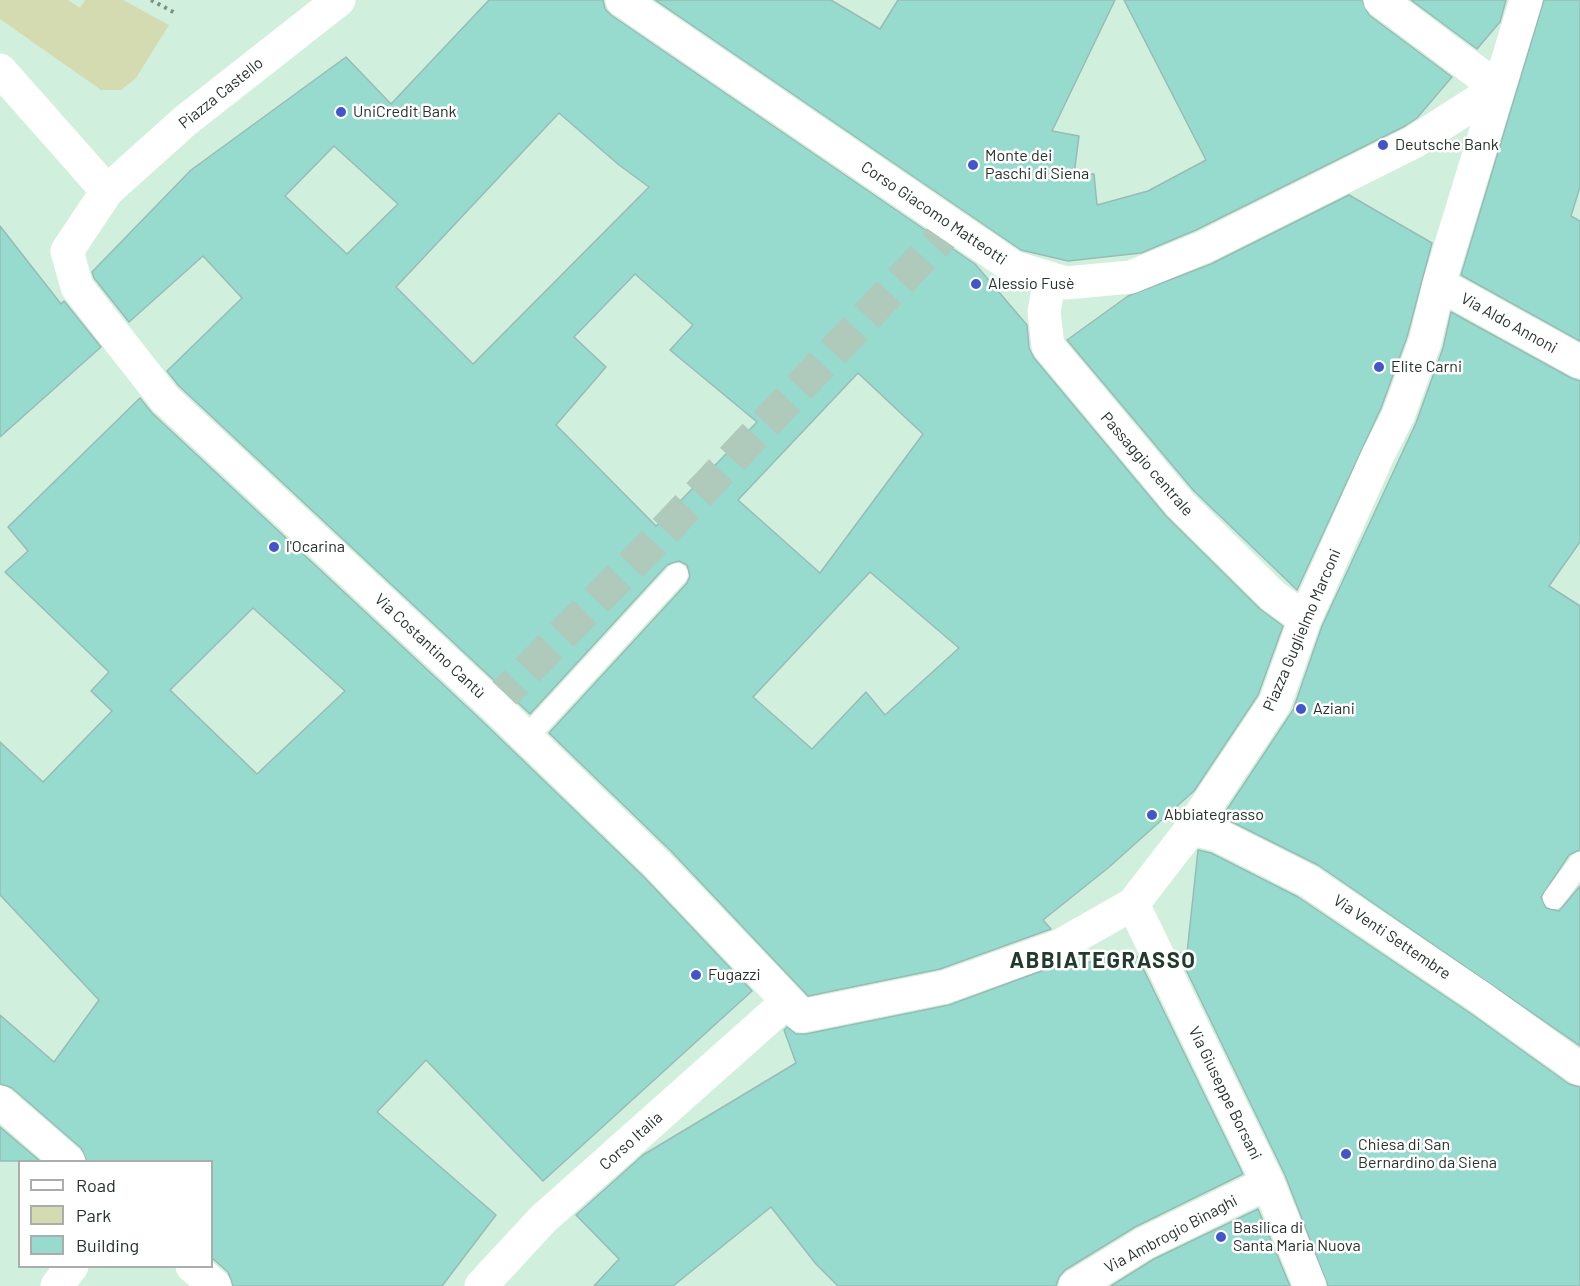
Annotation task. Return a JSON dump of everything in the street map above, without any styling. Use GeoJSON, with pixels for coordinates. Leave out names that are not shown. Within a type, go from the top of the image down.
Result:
{"type":"FeatureCollection","features":[{"type":"Feature","properties":{"kind":"street","name":"Piazza Castello"},"geometry":{"type":"LineString","coordinates":[[77,287],[67,250],[108,191],[185,121],[339,0]]}},
{"type":"Feature","properties":{"kind":"street","name":"Corso Giacomo Matteotti"},"geometry":{"type":"LineString","coordinates":[[622,0],[1013,267],[1066,283],[1131,277],[1203,247],[1414,141],[1498,88]]}},
{"type":"Feature","properties":{"kind":"street"},"geometry":{"type":"LineString","coordinates":[[1380,0],[1498,88]]}},
{"type":"Feature","properties":{"kind":"street","name":"Piazza Guglielmo Marconi"},"geometry":{"type":"LineString","coordinates":[[788,1001],[801,1016],[945,987],[1059,946],[1133,904],[1191,829],[1275,703],[1305,619],[1378,455],[1398,416],[1425,342],[1439,284],[1526,0]]}},
{"type":"Feature","properties":{"kind":"street"},"geometry":{"type":"LineString","coordinates":[[0,70],[108,191]]}},
{"type":"Feature","properties":{"kind":"street","name":"Passaggio centrale"},"geometry":{"type":"LineString","coordinates":[[1050,278],[1044,312],[1048,346],[1180,504],[1273,596],[1305,619]]}},
{"type":"Feature","properties":{"kind":"street","name":"Via Aldo Annoni"},"geometry":{"type":"LineString","coordinates":[[1439,284],[1580,362]]}},
{"type":"Feature","properties":{"kind":"street","name":"Via Costantino Cantù"},"geometry":{"type":"LineString","coordinates":[[77,287],[165,399],[657,864],[788,1001]]}},
{"type":"Feature","properties":{"kind":"street","name":"Via Venti Settembre"},"geometry":{"type":"LineString","coordinates":[[1191,829],[1217,835],[1308,881],[1487,990],[1580,1069]]}},
{"type":"Feature","properties":{"kind":"street","name":"Via Giuseppe Borsani"},"geometry":{"type":"LineString","coordinates":[[1133,904],[1268,1183],[1310,1286]]}},
{"type":"Feature","properties":{"kind":"street","name":"Corso Italia"},"geometry":{"type":"LineString","coordinates":[[481,1286],[543,1219],[788,1001]]}},
{"type":"Feature","properties":{"kind":"street"},"geometry":{"type":"LineString","coordinates":[[0,1102],[68,1160]]}},
{"type":"Feature","properties":{"kind":"street","name":"Via Ambrogio Binaghi"},"geometry":{"type":"LineString","coordinates":[[1076,1286],[1145,1243],[1268,1183]]}},
{"type":"Feature","properties":{"kind":"street"},"geometry":{"type":"LineString","coordinates":[[57,1286],[70,1268]]}},
{"type":"Feature","properties":{"kind":"street"},"geometry":{"type":"LineString","coordinates":[[194,1268],[216,1286]]}},
{"type":"Feature","properties":{"kind":"lane"},"geometry":{"type":"LineString","coordinates":[[526,738],[677,574]]}},
{"type":"Feature","properties":{"kind":"lane"},"geometry":{"type":"LineString","coordinates":[[1554,898],[1580,863]]}},
{"type":"Feature","properties":{"kind":"path"},"geometry":{"type":"LineString","coordinates":[[151,0],[177,14]]}},
{"type":"Feature","properties":{"kind":"green space"},"geometry":{"type":"Polygon","coordinates":[[[0,0],[68,0],[80,8],[85,0],[123,0],[169,25],[136,78],[121,90],[101,90],[0,19],[0,0]]]}},
{"type":"Feature","properties":{"kind":"building"},"geometry":{"type":"Polygon","coordinates":[[[489,0],[603,0],[605,9],[611,15],[975,264],[1027,325],[1029,348],[1034,358],[1166,516],[1260,609],[1283,626],[1258,695],[1194,791],[1108,868],[1043,920],[1051,929],[940,969],[808,996],[671,851],[549,733],[687,583],[690,576],[687,565],[679,561],[667,565],[530,714],[179,386],[167,371],[242,298],[203,256],[129,322],[94,278],[92,272],[191,170],[346,57],[391,104],[489,0]],[[559,113],[396,287],[473,364],[649,187],[619,165],[559,113]],[[334,146],[285,196],[347,254],[398,204],[334,146]],[[635,274],[574,337],[606,367],[556,425],[656,526],[757,422],[670,350],[693,325],[635,274]],[[858,373],[738,500],[820,573],[923,434],[858,373]],[[870,572],[753,697],[812,749],[866,692],[885,715],[959,648],[870,572]]]}},
{"type":"Feature","properties":{"kind":"building"},"geometry":{"type":"Polygon","coordinates":[[[655,0],[831,0],[880,29],[898,0],[1115,0],[1052,131],[1079,136],[1074,175],[1094,174],[1097,205],[1148,191],[1206,160],[1124,0],[1362,0],[1369,15],[1452,77],[1417,118],[1405,126],[1196,230],[1141,253],[1068,261],[1021,250],[655,0]]]}},
{"type":"Feature","properties":{"kind":"building"},"geometry":{"type":"Polygon","coordinates":[[[1411,0],[1506,0],[1500,22],[1477,49],[1411,0]]]}},
{"type":"Feature","properties":{"kind":"building"},"geometry":{"type":"Polygon","coordinates":[[[1544,0],[1580,0],[1580,187],[1571,216],[1580,221],[1580,341],[1461,275],[1544,0]]]}},
{"type":"Feature","properties":{"kind":"building"},"geometry":{"type":"Polygon","coordinates":[[[1349,195],[1432,243],[1407,337],[1381,408],[1297,590],[1194,491],[1067,340],[1128,296],[1211,264],[1349,195]]]}},
{"type":"Feature","properties":{"kind":"building"},"geometry":{"type":"Polygon","coordinates":[[[0,226],[61,304],[64,301],[101,347],[0,437],[0,226]]]}},
{"type":"Feature","properties":{"kind":"building"},"geometry":{"type":"Polygon","coordinates":[[[1451,312],[1580,381],[1580,542],[1549,586],[1580,606],[1580,850],[1569,855],[1541,897],[1546,908],[1559,911],[1580,886],[1580,1046],[1318,865],[1222,817],[1293,710],[1322,626],[1416,423],[1443,348],[1451,312]]]}},
{"type":"Feature","properties":{"kind":"building"},"geometry":{"type":"Polygon","coordinates":[[[140,398],[152,413],[480,719],[644,877],[752,991],[543,1181],[426,1060],[377,1112],[496,1215],[442,1286],[233,1286],[228,1272],[213,1259],[213,1160],[87,1160],[81,1148],[12,1088],[0,1084],[0,1015],[54,1062],[99,1000],[0,895],[0,742],[43,782],[112,711],[91,691],[109,672],[5,572],[28,551],[8,527],[140,398]],[[253,608],[170,690],[257,774],[345,691],[253,608]]]}},
{"type":"Feature","properties":{"kind":"building"},"geometry":{"type":"Polygon","coordinates":[[[1198,850],[1211,853],[1298,897],[1470,1013],[1569,1084],[1580,1087],[1580,1286],[1328,1286],[1285,1175],[1178,953],[1187,953],[1198,850]]]}},
{"type":"Feature","properties":{"kind":"building"},"geometry":{"type":"Polygon","coordinates":[[[1127,953],[1129,956],[1137,956],[1243,1174],[1135,1227],[1065,1270],[1056,1286],[838,1286],[816,1264],[771,1207],[673,1286],[594,1286],[619,1259],[576,1215],[643,1155],[796,1063],[784,1030],[787,1027],[796,1034],[806,1034],[949,1005],[1074,959],[1078,965],[1127,953]]]}},
{"type":"Feature","properties":{"kind":"building"},"geometry":{"type":"Polygon","coordinates":[[[0,1127],[39,1160],[18,1160],[0,1161],[0,1127]]]}},
{"type":"Feature","properties":{"kind":"building","name":"Basilica di Santa Maria Nuova"},"geometry":{"type":"Polygon","coordinates":[[[1258,1209],[1290,1286],[1111,1286],[1154,1259],[1258,1209]]]}},
{"type":"Feature","properties":{"kind":"tunnel"},"geometry":{"type":"LineString","coordinates":[[493,705],[649,547],[952,226]]}},
{"type":"Feature","properties":{"kind":"place","name":"UniCredit Bank"},"geometry":{"type":"Point","coordinates":[341,112]}},
{"type":"Feature","properties":{"kind":"place","name":"Deutsche Bank"},"geometry":{"type":"Point","coordinates":[1383,145]}},
{"type":"Feature","properties":{"kind":"place","name":"Monte dei Paschi di Siena"},"geometry":{"type":"Point","coordinates":[973,165]}},
{"type":"Feature","properties":{"kind":"place","name":"Alessio Fusè"},"geometry":{"type":"Point","coordinates":[976,284]}},
{"type":"Feature","properties":{"kind":"place","name":"Elite Carni"},"geometry":{"type":"Point","coordinates":[1379,367]}},
{"type":"Feature","properties":{"kind":"place","name":"l'Ocarina"},"geometry":{"type":"Point","coordinates":[274,547]}},
{"type":"Feature","properties":{"kind":"place","name":"Aziani"},"geometry":{"type":"Point","coordinates":[1301,709]}},
{"type":"Feature","properties":{"kind":"place","name":"Abbiategrasso"},"geometry":{"type":"Point","coordinates":[1152,815]}},
{"type":"Feature","properties":{"kind":"place","name":"Fugazzi"},"geometry":{"type":"Point","coordinates":[696,975]}},
{"type":"Feature","properties":{"kind":"place","name":"Chiesa di San Bernardino da Siena"},"geometry":{"type":"Point","coordinates":[1346,1154]}},
{"type":"Feature","properties":{"kind":"place","name":"Basilica di Santa Maria Nuova"},"geometry":{"type":"Point","coordinates":[1221,1237]}},
{"type":"Feature","properties":{"kind":"district","name":"ABBIATEGRASSO"},"geometry":{"type":"Point","coordinates":[1103,961]}}]}
